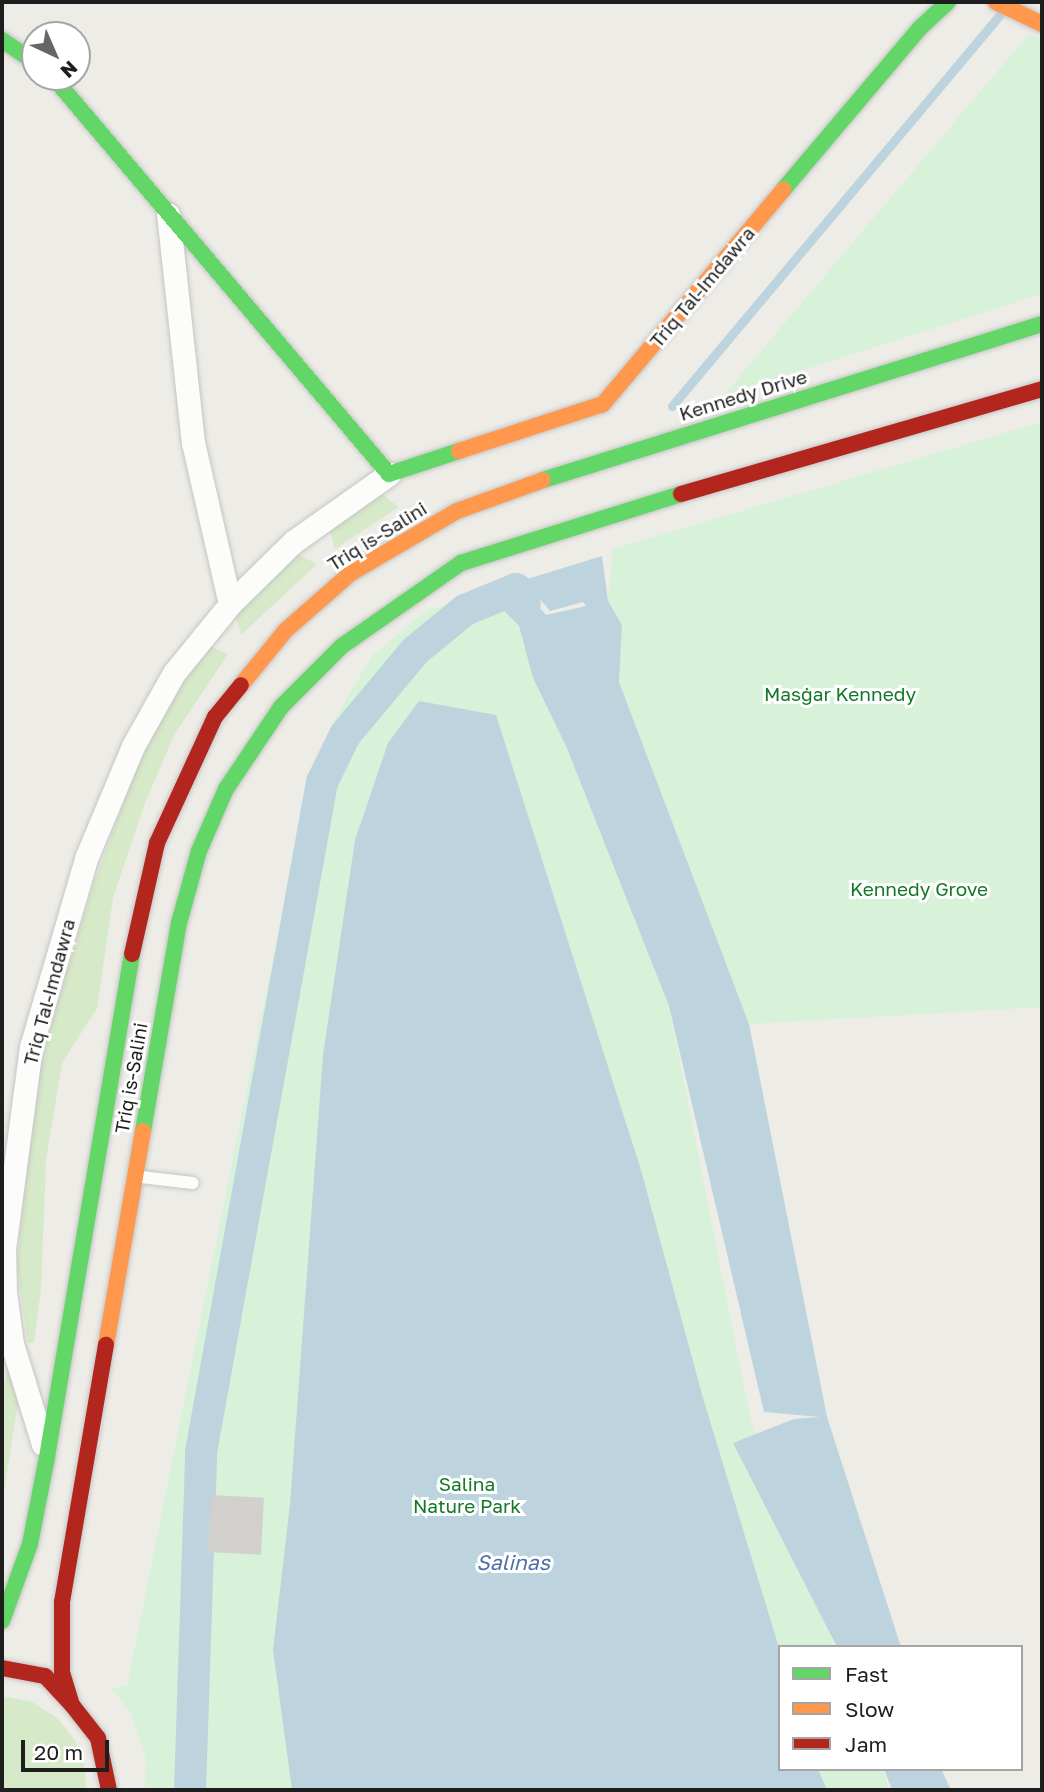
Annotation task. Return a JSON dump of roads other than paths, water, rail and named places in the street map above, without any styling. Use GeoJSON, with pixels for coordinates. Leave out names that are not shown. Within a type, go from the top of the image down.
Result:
{"type":"FeatureCollection","features":[{"type":"Feature","properties":{"kind":"main road","name":"Triq Tal-Imdawra"},"geometry":{"type":"LineString","coordinates":[[389,474],[603,404],[920,28],[948,2]]}},
{"type":"Feature","properties":{"kind":"main road"},"geometry":{"type":"LineString","coordinates":[[996,2],[1042,24]]}},
{"type":"Feature","properties":{"kind":"main road"},"geometry":{"type":"LineString","coordinates":[[2,40],[21,53]]}},
{"type":"Feature","properties":{"kind":"main road"},"geometry":{"type":"LineString","coordinates":[[65,91],[389,474]]}},
{"type":"Feature","properties":{"kind":"main road","name":"Kennedy Drive"},"geometry":{"type":"LineString","coordinates":[[457,511],[561,472],[1042,324]]}},
{"type":"Feature","properties":{"kind":"main road","name":"Triq is-Salini"},"geometry":{"type":"LineString","coordinates":[[72,1705],[62,1672],[62,1602],[179,923],[200,851],[226,789],[281,707],[342,646],[461,563],[611,514],[1042,389]]}},
{"type":"Feature","properties":{"kind":"main road","name":"Triq is-Salini"},"geometry":{"type":"LineString","coordinates":[[2,1621],[27,1554],[47,1457],[139,911],[157,843],[215,717],[286,630],[351,573],[457,511]]}},
{"type":"Feature","properties":{"kind":"main road"},"geometry":{"type":"LineString","coordinates":[[2,1668],[45,1676],[72,1705],[98,1738],[109,1790]]}},
{"type":"Feature","properties":{"kind":"street"},"geometry":{"type":"LineString","coordinates":[[168,214],[193,443],[230,604]]}},
{"type":"Feature","properties":{"kind":"street","name":"Triq Tal-Imdawra"},"geometry":{"type":"LineString","coordinates":[[47,1457],[12,1344],[5,1292],[4,1249],[31,1047],[87,856],[132,747],[174,673],[230,604],[293,542],[389,474]]}},
{"type":"Feature","properties":{"kind":"lane"},"geometry":{"type":"LineString","coordinates":[[135,1177],[192,1183]]}},
{"type":"Feature","properties":{"kind":"water"},"geometry":{"type":"Polygon","coordinates":[[[602,556],[608,601],[622,625],[619,682],[749,1024],[827,1417],[900,1645],[836,1645],[733,1443],[794,1419],[820,1417],[764,1412],[669,1006],[566,746],[533,678],[519,626],[487,593],[520,584],[546,615],[586,606],[583,602],[550,611],[524,580],[602,556]]]}},
{"type":"Feature","properties":{"kind":"water","name":"Salinas"},"geometry":{"type":"Polygon","coordinates":[[[419,701],[496,715],[641,1170],[703,1398],[778,1645],[778,1771],[819,1771],[827,1790],[292,1790],[273,1650],[290,1504],[323,1055],[355,840],[388,743],[419,701]]]}},
{"type":"Feature","properties":{"kind":"water"},"geometry":{"type":"Polygon","coordinates":[[[885,1771],[942,1771],[951,1790],[892,1790],[885,1771]]]}},
{"type":"Feature","properties":{"kind":"waterway"},"geometry":{"type":"LineString","coordinates":[[672,406],[1003,11]]}},
{"type":"Feature","properties":{"kind":"waterway"},"geometry":{"type":"LineString","coordinates":[[190,1790],[201,1452],[322,782],[345,735],[415,651],[465,610],[516,589],[525,604]]}},
{"type":"Feature","properties":{"kind":"park label","name":"Masġar Kennedy"},"geometry":{"type":"Point","coordinates":[840,694]}},
{"type":"Feature","properties":{"kind":"park label","name":"Kennedy Grove"},"geometry":{"type":"Point","coordinates":[919,889]}},
{"type":"Feature","properties":{"kind":"park label","name":"Salina Nature Park"},"geometry":{"type":"Point","coordinates":[467,1495]}}]}
